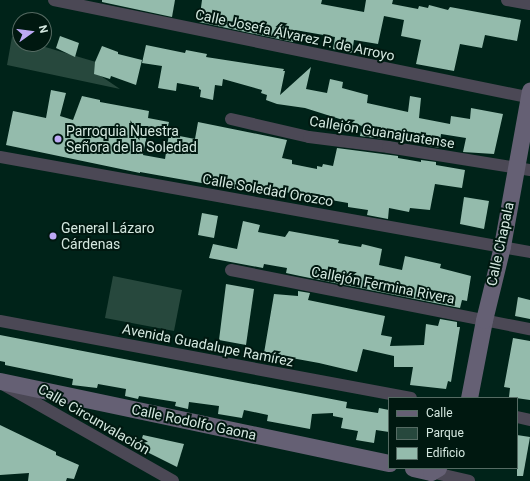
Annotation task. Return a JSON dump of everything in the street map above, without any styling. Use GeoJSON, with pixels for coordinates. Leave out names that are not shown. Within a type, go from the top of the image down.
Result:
{"type":"FeatureCollection","features":[{"type":"Feature","properties":{"kind":"street","name":"Calle Josefa Álvarez P. de Arroyo"},"geometry":{"type":"LineString","coordinates":[[54,0],[529,96]]}},
{"type":"Feature","properties":{"kind":"street"},"geometry":{"type":"LineString","coordinates":[[507,0],[530,4]]}},
{"type":"Feature","properties":{"kind":"street","name":"Calle Chapala"},"geometry":{"type":"LineString","coordinates":[[469,397],[484,320],[522,169],[529,96]]}},
{"type":"Feature","properties":{"kind":"street","name":"Callejón Guanajuatense"},"geometry":{"type":"LineString","coordinates":[[231,120],[309,137],[388,147],[522,169]]}},
{"type":"Feature","properties":{"kind":"street","name":"Calle Soledad Orozco"},"geometry":{"type":"LineString","coordinates":[[0,157],[530,252]]}},
{"type":"Feature","properties":{"kind":"street","name":"Callejón Fermina Rivera"},"geometry":{"type":"LineString","coordinates":[[231,270],[530,328]]}},
{"type":"Feature","properties":{"kind":"street","name":"Avenida Guadalupe Ramírez"},"geometry":{"type":"LineString","coordinates":[[0,321],[406,397]]}},
{"type":"Feature","properties":{"kind":"street","name":"Calle Rodolfo Gaona"},"geometry":{"type":"LineString","coordinates":[[0,382],[388,463]]}},
{"type":"Feature","properties":{"kind":"street","name":"Calle Circunvalación"},"geometry":{"type":"LineString","coordinates":[[0,382],[173,481]]}},
{"type":"Feature","properties":{"kind":"street"},"geometry":{"type":"LineString","coordinates":[[518,417],[530,420]]}},
{"type":"Feature","properties":{"kind":"street"},"geometry":{"type":"LineString","coordinates":[[424,469],[435,470],[469,481]]}},
{"type":"Feature","properties":{"kind":"green space"},"geometry":{"type":"Polygon","coordinates":[[[12,37],[12,52],[52,52],[52,49],[96,62],[95,72],[120,89],[7,65],[12,37]]]}},
{"type":"Feature","properties":{"kind":"green space"},"geometry":{"type":"Polygon","coordinates":[[[113,276],[182,290],[174,331],[105,318],[113,276]]]}},
{"type":"Feature","properties":{"kind":"building"},"geometry":{"type":"Polygon","coordinates":[[[102,0],[175,0],[172,17],[102,2],[102,0]]]}},
{"type":"Feature","properties":{"kind":"building"},"geometry":{"type":"Polygon","coordinates":[[[202,0],[322,0],[321,4],[364,12],[366,0],[393,0],[392,4],[418,9],[419,6],[428,8],[429,5],[448,10],[450,7],[521,20],[517,41],[485,35],[482,48],[460,44],[454,71],[416,64],[421,40],[401,36],[404,20],[384,16],[378,44],[354,40],[352,53],[333,49],[335,37],[295,30],[293,42],[199,22],[202,0]]]}},
{"type":"Feature","properties":{"kind":"building"},"geometry":{"type":"Polygon","coordinates":[[[60,36],[79,43],[75,57],[56,48],[60,36]]]}},
{"type":"Feature","properties":{"kind":"building"},"geometry":{"type":"Polygon","coordinates":[[[146,45],[185,53],[186,50],[207,54],[206,57],[284,69],[283,71],[285,71],[280,95],[311,67],[306,89],[327,93],[330,79],[343,82],[342,88],[368,95],[367,103],[408,112],[410,96],[421,98],[419,118],[450,124],[451,116],[470,119],[471,108],[503,114],[494,154],[463,152],[466,138],[441,134],[439,148],[424,145],[426,135],[404,131],[401,141],[360,136],[362,126],[305,108],[277,104],[266,100],[267,95],[261,93],[262,90],[223,79],[222,86],[215,85],[213,100],[200,97],[201,90],[199,87],[177,83],[176,91],[158,88],[162,66],[142,63],[146,45]]]}},
{"type":"Feature","properties":{"kind":"building"},"geometry":{"type":"Polygon","coordinates":[[[102,46],[118,52],[118,54],[142,60],[136,85],[111,76],[110,79],[94,74],[95,62],[102,46]]]}},
{"type":"Feature","properties":{"kind":"building"},"geometry":{"type":"Polygon","coordinates":[[[51,90],[66,93],[60,116],[73,120],[82,96],[100,100],[100,102],[149,111],[148,118],[169,122],[166,134],[148,130],[143,155],[165,159],[169,134],[195,139],[198,122],[287,140],[282,158],[292,160],[292,164],[317,169],[317,166],[322,167],[323,164],[333,166],[337,148],[398,156],[398,158],[421,162],[421,160],[436,162],[436,165],[465,170],[462,188],[435,184],[430,210],[410,208],[409,212],[389,208],[388,219],[367,215],[368,210],[348,207],[348,203],[331,200],[332,197],[307,193],[307,196],[285,192],[284,195],[279,194],[279,197],[140,173],[6,145],[13,111],[46,118],[51,90]]]}},
{"type":"Feature","properties":{"kind":"building"},"geometry":{"type":"Polygon","coordinates":[[[464,197],[489,201],[484,229],[460,224],[464,197]]]}},
{"type":"Feature","properties":{"kind":"building"},"geometry":{"type":"Polygon","coordinates":[[[202,213],[218,216],[214,238],[198,235],[202,213]]]}},
{"type":"Feature","properties":{"kind":"building"},"geometry":{"type":"Polygon","coordinates":[[[243,221],[260,225],[258,232],[285,237],[289,231],[339,240],[338,243],[361,247],[362,244],[382,249],[379,265],[402,270],[405,256],[441,264],[440,268],[471,276],[467,301],[462,300],[460,308],[286,273],[287,268],[264,264],[263,268],[209,258],[213,244],[237,249],[243,221]]]}},
{"type":"Feature","properties":{"kind":"building"},"geometry":{"type":"Polygon","coordinates":[[[226,284],[254,289],[246,345],[219,340],[226,284]]]}},
{"type":"Feature","properties":{"kind":"building"},"geometry":{"type":"Polygon","coordinates":[[[298,291],[310,293],[308,300],[385,316],[381,335],[392,337],[390,346],[424,345],[426,324],[438,326],[440,319],[457,322],[457,327],[460,327],[451,382],[448,381],[446,389],[410,385],[413,367],[394,367],[394,356],[363,349],[357,372],[319,363],[264,353],[274,294],[298,296],[298,291]]]}},
{"type":"Feature","properties":{"kind":"building"},"geometry":{"type":"Polygon","coordinates":[[[518,297],[530,300],[530,319],[515,316],[518,297]]]}},
{"type":"Feature","properties":{"kind":"building"},"geometry":{"type":"Polygon","coordinates":[[[0,335],[347,402],[346,408],[378,413],[379,408],[388,410],[388,432],[376,430],[374,443],[356,440],[358,431],[341,428],[343,418],[333,416],[333,413],[312,414],[310,429],[267,421],[268,415],[244,410],[242,418],[218,414],[219,406],[189,402],[188,409],[175,406],[176,402],[139,396],[138,399],[125,396],[126,389],[98,384],[97,388],[72,385],[73,379],[5,365],[5,362],[0,361],[0,335]]]}},
{"type":"Feature","properties":{"kind":"building"},"geometry":{"type":"Polygon","coordinates":[[[513,338],[530,341],[530,400],[518,398],[518,397],[509,397],[510,388],[504,387],[513,338]]]}},
{"type":"Feature","properties":{"kind":"building"},"geometry":{"type":"Polygon","coordinates":[[[0,425],[56,452],[56,455],[79,465],[74,479],[67,478],[66,481],[28,481],[29,473],[0,475],[0,425]]]}},
{"type":"Feature","properties":{"kind":"building"},"geometry":{"type":"Polygon","coordinates":[[[143,435],[184,444],[177,467],[139,448],[143,435]]]}},
{"type":"Feature","properties":{"kind":"building"},"geometry":{"type":"Polygon","coordinates":[[[518,435],[530,437],[523,476],[517,476],[518,435]]]}},
{"type":"Feature","properties":{"kind":"place","name":"Parroquia Nuestra Señora de la Soledad"},"geometry":{"type":"Point","coordinates":[58,139]}},
{"type":"Feature","properties":{"kind":"place","name":"General Lázaro Cárdenas"},"geometry":{"type":"Point","coordinates":[53,236]}}]}
